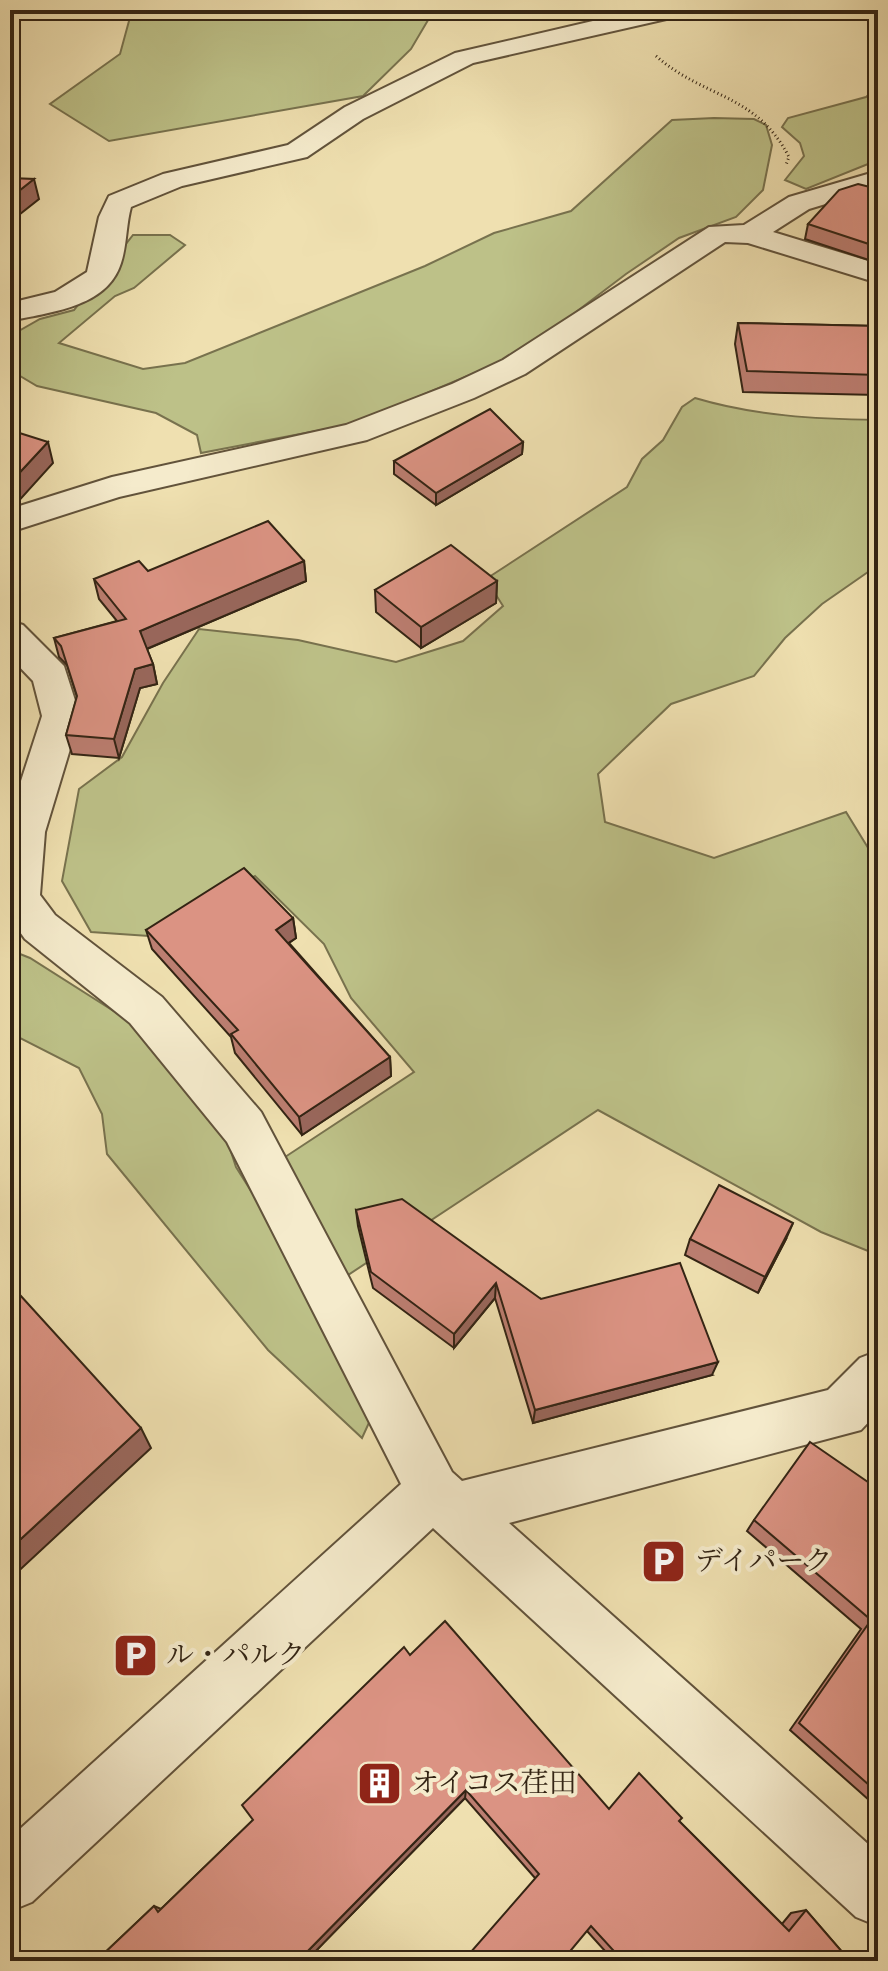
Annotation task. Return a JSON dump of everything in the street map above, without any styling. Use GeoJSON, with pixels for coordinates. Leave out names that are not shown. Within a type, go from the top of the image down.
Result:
{"type":"FeatureCollection","features":[{"type":"Feature","properties":{"kind":"street"},"geometry":{"type":"LineString","coordinates":[[10,312],[65,298],[95,283],[105,265],[109,225],[119,202],[173,180],[297,151],[354,113],[464,58],[675,10]]}},
{"type":"Feature","properties":{"kind":"street"},"geometry":{"type":"LineString","coordinates":[[750,234],[799,203],[871,181]]}},
{"type":"Feature","properties":{"kind":"street"},"geometry":{"type":"LineString","coordinates":[[10,521],[112,488],[355,433],[463,391],[514,367],[719,233],[750,234],[878,274]]}},
{"type":"Feature","properties":{"kind":"street"},"geometry":{"type":"LineString","coordinates":[[10,634],[51,676],[61,716],[25,832],[19,898],[40,927],[146,1010],[244,1127],[445,1500],[878,1895]]}},
{"type":"Feature","properties":{"kind":"street"},"geometry":{"type":"LineString","coordinates":[[10,1880],[445,1500],[842,1412],[878,1376]]}},
{"type":"Feature","properties":{"kind":"path"},"geometry":{"type":"LineString","coordinates":[[624,20],[671,72],[752,107],[772,124],[789,157],[784,167]]}},
{"type":"Feature","properties":{"kind":"green space"},"geometry":{"type":"Polygon","coordinates":[[[132,10],[434,10],[411,49],[363,96],[109,141],[50,104],[120,54],[132,10]]]}},
{"type":"Feature","properties":{"kind":"green space"},"geometry":{"type":"Polygon","coordinates":[[[878,87],[878,160],[806,189],[785,180],[804,156],[800,143],[782,127],[788,118],[866,97],[878,87]]]}},
{"type":"Feature","properties":{"kind":"green space"},"geometry":{"type":"Polygon","coordinates":[[[754,119],[766,125],[772,145],[763,190],[736,217],[679,238],[522,353],[353,424],[201,453],[197,435],[156,413],[37,386],[10,370],[10,336],[40,319],[74,310],[133,235],[170,235],[185,245],[134,288],[115,296],[59,343],[143,369],[185,363],[425,266],[494,233],[571,211],[672,120],[754,119]]]}},
{"type":"Feature","properties":{"kind":"green space"},"geometry":{"type":"Polygon","coordinates":[[[695,398],[740,409],[786,415],[878,420],[878,565],[822,604],[785,638],[754,676],[671,704],[598,774],[605,822],[714,858],[846,812],[878,864],[878,1255],[821,1232],[598,1110],[336,1283],[279,1161],[414,1072],[351,998],[324,944],[255,876],[149,936],[91,932],[62,881],[79,789],[122,757],[163,683],[199,629],[298,640],[396,662],[463,641],[503,606],[486,579],[627,487],[642,459],[663,440],[682,407],[695,398]]]}},
{"type":"Feature","properties":{"kind":"green space"},"geometry":{"type":"Polygon","coordinates":[[[10,950],[30,958],[123,1017],[177,1064],[223,1127],[236,1167],[298,1266],[373,1414],[362,1438],[268,1350],[107,1154],[102,1114],[79,1068],[10,1033],[10,950]]]}},
{"type":"Feature","properties":{"kind":"building"},"geometry":{"type":"Polygon","coordinates":[[[10,178],[34,179],[10,198],[10,178]]]}},
{"type":"Feature","properties":{"kind":"building"},"geometry":{"type":"Polygon","coordinates":[[[858,184],[878,189],[878,247],[808,224],[839,190],[858,184]]]}},
{"type":"Feature","properties":{"kind":"building"},"geometry":{"type":"Polygon","coordinates":[[[738,323],[878,326],[878,375],[747,371],[738,323]]]}},
{"type":"Feature","properties":{"kind":"building"},"geometry":{"type":"Polygon","coordinates":[[[490,409],[523,442],[436,493],[394,461],[490,409]]]}},
{"type":"Feature","properties":{"kind":"building"},"geometry":{"type":"Polygon","coordinates":[[[10,430],[48,442],[10,483],[10,430]]]}},
{"type":"Feature","properties":{"kind":"building"},"geometry":{"type":"Polygon","coordinates":[[[268,521],[304,561],[140,631],[153,664],[135,669],[114,739],[66,735],[77,696],[61,646],[54,638],[126,619],[94,579],[139,561],[148,571],[268,521]]]}},
{"type":"Feature","properties":{"kind":"building"},"geometry":{"type":"Polygon","coordinates":[[[451,545],[497,581],[421,627],[375,590],[451,545]]]}},
{"type":"Feature","properties":{"kind":"building"},"geometry":{"type":"Polygon","coordinates":[[[244,868],[293,918],[276,930],[390,1057],[299,1117],[231,1034],[238,1030],[146,930],[244,868]]]}},
{"type":"Feature","properties":{"kind":"building"},"geometry":{"type":"Polygon","coordinates":[[[719,1185],[793,1223],[765,1277],[690,1239],[719,1185]]]}},
{"type":"Feature","properties":{"kind":"building"},"geometry":{"type":"Polygon","coordinates":[[[402,1199],[541,1299],[680,1263],[718,1362],[535,1410],[496,1283],[454,1334],[371,1272],[356,1210],[402,1199]]]}},
{"type":"Feature","properties":{"kind":"building"},"geometry":{"type":"Polygon","coordinates":[[[10,1284],[141,1428],[10,1549],[10,1284]]]}},
{"type":"Feature","properties":{"kind":"building"},"geometry":{"type":"Polygon","coordinates":[[[810,1442],[878,1489],[878,1793],[799,1723],[871,1620],[754,1520],[810,1442]]]}},
{"type":"Feature","properties":{"kind":"building"},"geometry":{"type":"Polygon","coordinates":[[[445,1621],[609,1809],[639,1773],[682,1818],[679,1821],[789,1931],[806,1910],[850,1961],[623,1961],[591,1926],[562,1961],[463,1961],[539,1874],[466,1790],[298,1961],[96,1961],[154,1906],[158,1912],[253,1820],[242,1805],[404,1647],[410,1655],[445,1621]]]}},
{"type":"Feature","properties":{"kind":"place","name":"デイパーク"},"geometry":{"type":"Point","coordinates":[664,1561]}},
{"type":"Feature","properties":{"kind":"place","name":"ル・パルク"},"geometry":{"type":"Point","coordinates":[135,1655]}},
{"type":"Feature","properties":{"kind":"place","name":"オイコス荏田"},"geometry":{"type":"Point","coordinates":[380,1783]}}]}
